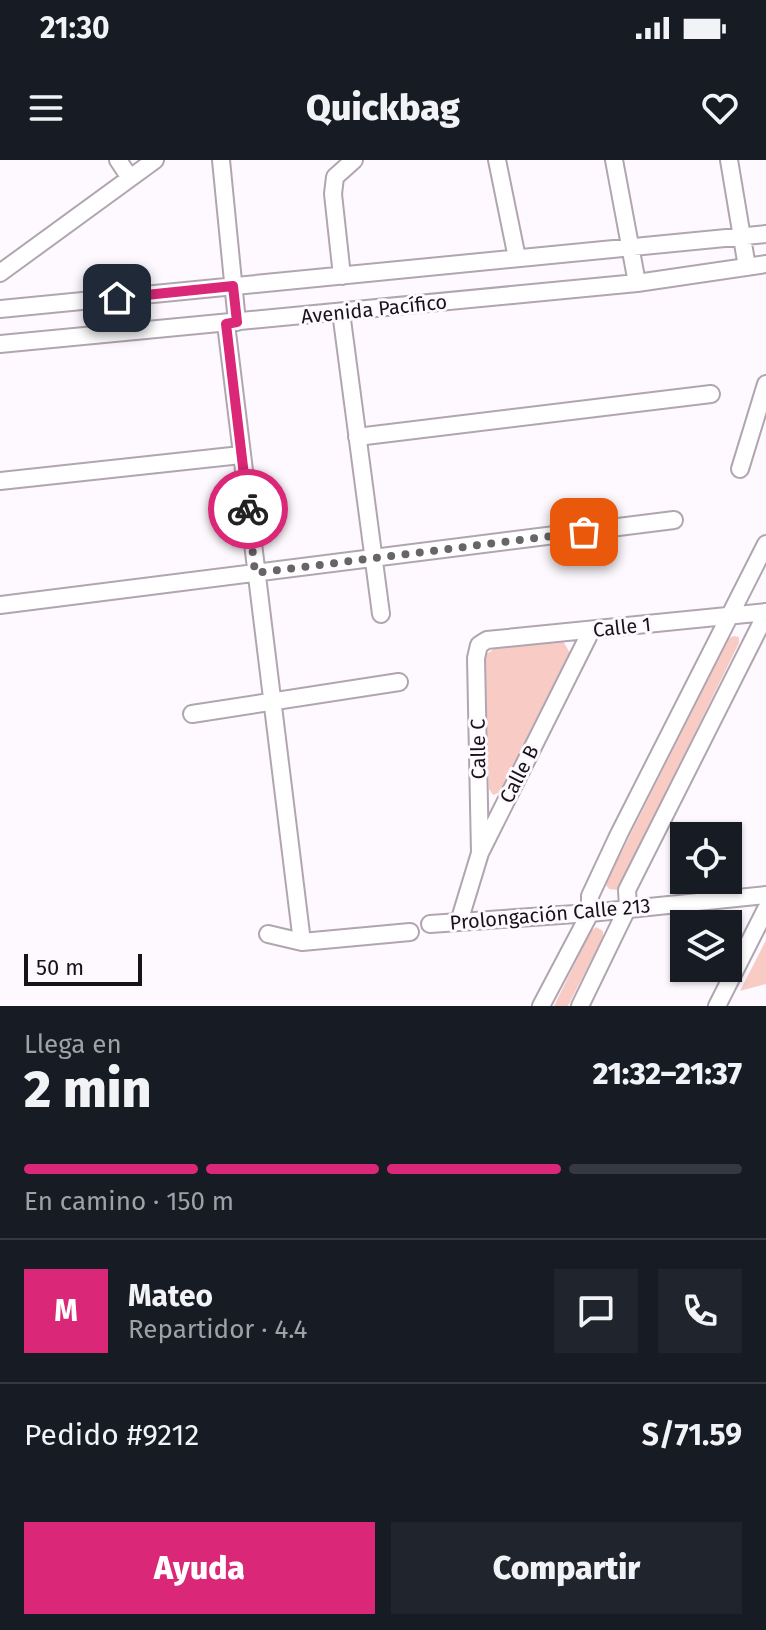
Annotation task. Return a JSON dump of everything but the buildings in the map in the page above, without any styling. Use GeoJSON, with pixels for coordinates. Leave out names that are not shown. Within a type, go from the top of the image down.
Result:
{"type":"FeatureCollection","features":[{"type":"Feature","properties":{"kind":"street"},"geometry":{"type":"LineString","coordinates":[[118,160],[130,178]]}},
{"type":"Feature","properties":{"kind":"street"},"geometry":{"type":"LineString","coordinates":[[0,273],[155,160]]}},
{"type":"Feature","properties":{"kind":"street"},"geometry":{"type":"LineString","coordinates":[[221,160],[233,286],[231,323],[241,455],[302,942]]}},
{"type":"Feature","properties":{"kind":"street"},"geometry":{"type":"LineString","coordinates":[[342,276],[333,194],[335,177],[354,160]]}},
{"type":"Feature","properties":{"kind":"street"},"geometry":{"type":"LineString","coordinates":[[497,160],[517,258]]}},
{"type":"Feature","properties":{"kind":"street"},"geometry":{"type":"LineString","coordinates":[[614,160],[637,283]]}},
{"type":"Feature","properties":{"kind":"street"},"geometry":{"type":"LineString","coordinates":[[729,160],[747,267]]}},
{"type":"Feature","properties":{"kind":"street","name":"Avenida Pacífico"},"geometry":{"type":"LineString","coordinates":[[0,309],[766,234]]}},
{"type":"Feature","properties":{"kind":"street","name":"Avenida Pacífico"},"geometry":{"type":"LineString","coordinates":[[0,344],[637,283],[766,264]]}},
{"type":"Feature","properties":{"kind":"street"},"geometry":{"type":"LineString","coordinates":[[341,312],[381,614]]}},
{"type":"Feature","properties":{"kind":"street"},"geometry":{"type":"LineString","coordinates":[[740,469],[766,384]]}},
{"type":"Feature","properties":{"kind":"street"},"geometry":{"type":"LineString","coordinates":[[357,437],[711,394]]}},
{"type":"Feature","properties":{"kind":"street"},"geometry":{"type":"LineString","coordinates":[[0,481],[241,455]]}},
{"type":"Feature","properties":{"kind":"street"},"geometry":{"type":"LineString","coordinates":[[0,605],[674,520]]}},
{"type":"Feature","properties":{"kind":"street"},"geometry":{"type":"LineString","coordinates":[[541,1006],[590,913],[590,896],[619,834],[766,544]]}},
{"type":"Feature","properties":{"kind":"street"},"geometry":{"type":"LineString","coordinates":[[580,1006],[628,907],[627,890],[766,613]]}},
{"type":"Feature","properties":{"kind":"street","name":"Calle 1"},"geometry":{"type":"LineString","coordinates":[[479,645],[487,640],[766,613]]}},
{"type":"Feature","properties":{"kind":"street","name":"Calle B"},"geometry":{"type":"LineString","coordinates":[[459,922],[480,853],[591,631]]}},
{"type":"Feature","properties":{"kind":"street","name":"Calle C"},"geometry":{"type":"LineString","coordinates":[[479,645],[476,658],[480,853]]}},
{"type":"Feature","properties":{"kind":"street"},"geometry":{"type":"LineString","coordinates":[[192,714],[399,682]]}},
{"type":"Feature","properties":{"kind":"street","name":"Prolongación Calle 213"},"geometry":{"type":"LineString","coordinates":[[430,924],[590,913],[766,895]]}},
{"type":"Feature","properties":{"kind":"street"},"geometry":{"type":"LineString","coordinates":[[717,1006],[766,909]]}},
{"type":"Feature","properties":{"kind":"street"},"geometry":{"type":"LineString","coordinates":[[268,934],[302,942],[410,932]]}},
{"type":"Feature","properties":{"kind":"shaded area"},"geometry":{"type":"Polygon","coordinates":[[[739,637],[739,643],[618,890],[609,889],[607,881],[729,638],[739,637]]]}},
{"type":"Feature","properties":{"kind":"shaded area"},"geometry":{"type":"Polygon","coordinates":[[[563,641],[571,655],[501,792],[493,795],[489,789],[485,655],[494,649],[563,641]]]}},
{"type":"Feature","properties":{"kind":"shaded area"},"geometry":{"type":"Polygon","coordinates":[[[596,927],[603,931],[603,937],[568,1006],[554,1006],[590,932],[596,927]]]}},
{"type":"Feature","properties":{"kind":"shaded area"},"geometry":{"type":"Polygon","coordinates":[[[766,940],[766,984],[740,991],[766,940]]]}},
{"type":"Feature","properties":{"kind":"way so far"},"geometry":{"type":"LineString","coordinates":[[248,509],[255,573],[584,532]]}},
{"type":"Feature","properties":{"kind":"route"},"geometry":{"type":"LineString","coordinates":[[117,298],[233,286],[237,322],[226,324],[248,509]]}}]}
